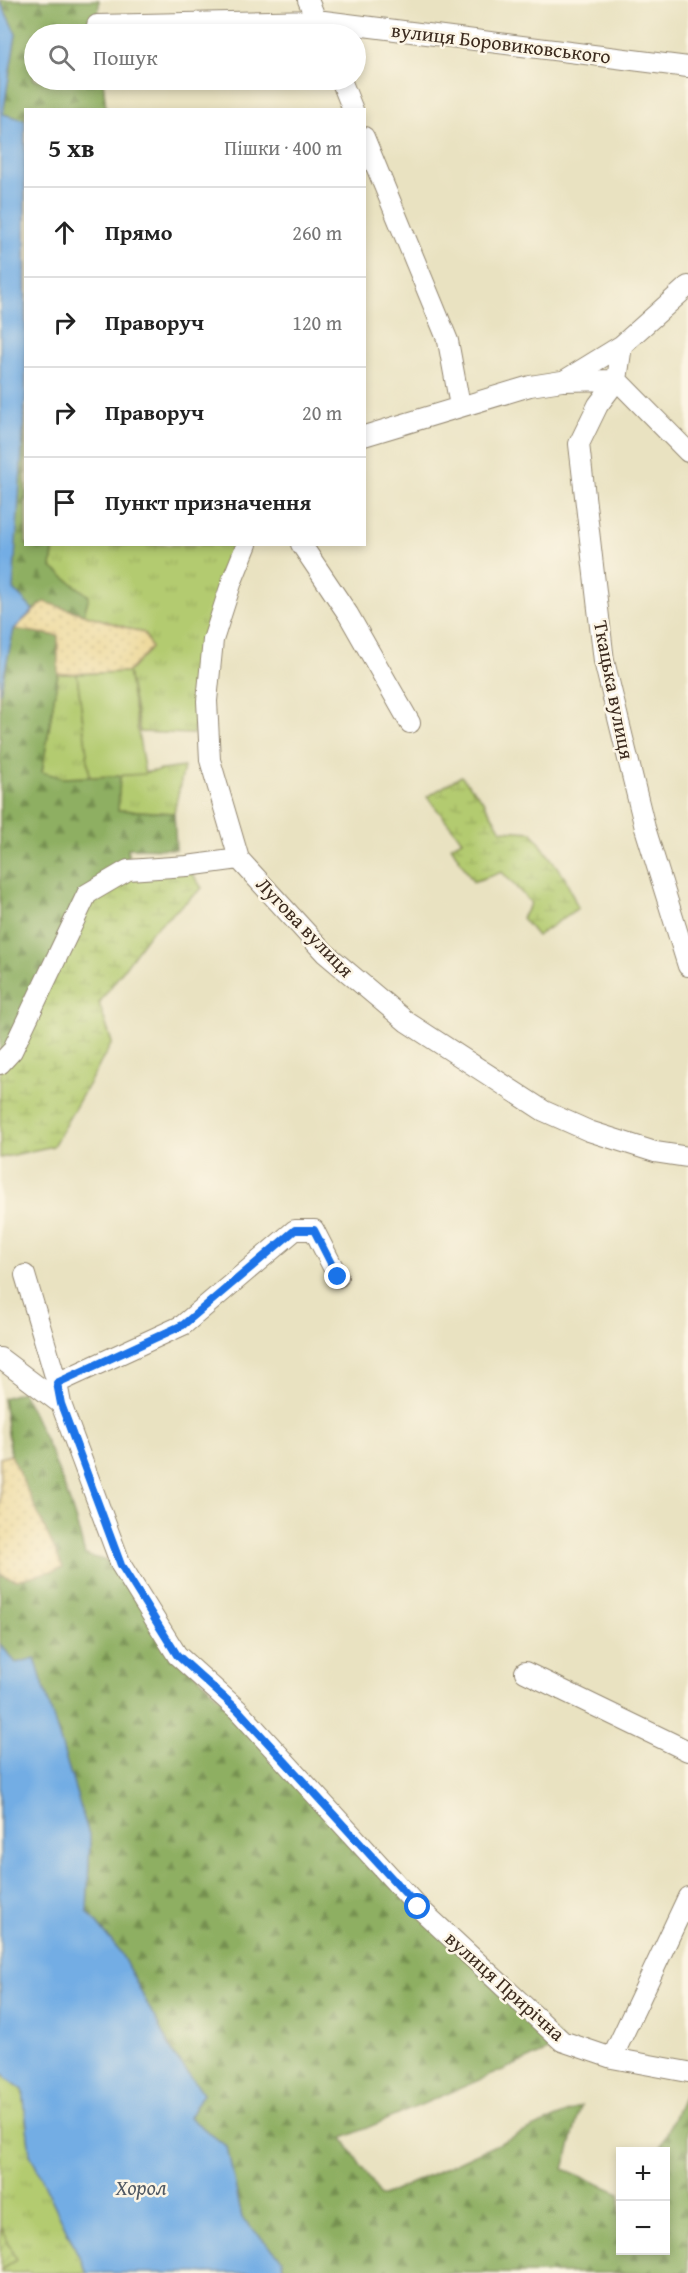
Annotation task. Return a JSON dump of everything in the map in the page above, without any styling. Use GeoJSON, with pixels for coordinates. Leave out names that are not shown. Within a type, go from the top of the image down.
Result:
{"type":"FeatureCollection","features":[{"type":"Feature","properties":{"kind":"street"},"geometry":{"type":"LineString","coordinates":[[308,0],[319,24]]}},
{"type":"Feature","properties":{"kind":"street","name":"вулиця Боровиковського"},"geometry":{"type":"LineString","coordinates":[[366,32],[688,67]]}},
{"type":"Feature","properties":{"kind":"street"},"geometry":{"type":"LineString","coordinates":[[345,90],[352,108]]}},
{"type":"Feature","properties":{"kind":"street"},"geometry":{"type":"LineString","coordinates":[[366,142],[448,341],[460,406]]}},
{"type":"Feature","properties":{"kind":"street"},"geometry":{"type":"LineString","coordinates":[[562,381],[622,345],[688,286]]}},
{"type":"Feature","properties":{"kind":"street","name":"Ткацька вулиця"},"geometry":{"type":"LineString","coordinates":[[622,345],[617,380],[598,405],[579,444],[604,661],[645,828],[688,966]]}},
{"type":"Feature","properties":{"kind":"street"},"geometry":{"type":"LineString","coordinates":[[366,435],[530,386],[562,381],[617,380],[688,452]]}},
{"type":"Feature","properties":{"kind":"street","name":"Лугова вулиця"},"geometry":{"type":"LineString","coordinates":[[247,546],[232,581],[213,640],[207,701],[210,760],[240,859],[325,953],[407,1022],[544,1111],[589,1131],[644,1148],[685,1151]]}},
{"type":"Feature","properties":{"kind":"street"},"geometry":{"type":"LineString","coordinates":[[302,546],[348,614],[410,723]]}},
{"type":"Feature","properties":{"kind":"street"},"geometry":{"type":"LineString","coordinates":[[0,1064],[12,1051],[87,894],[128,870],[240,859]]}},
{"type":"Feature","properties":{"kind":"street"},"geometry":{"type":"LineString","coordinates":[[57,1383],[183,1325],[295,1230],[314,1230],[338,1277]]}},
{"type":"Feature","properties":{"kind":"street","name":"вулиця Прирічна"},"geometry":{"type":"LineString","coordinates":[[25,1275],[61,1404],[121,1565],[177,1655],[238,1710],[435,1923],[562,2040],[612,2058],[688,2072]]}},
{"type":"Feature","properties":{"kind":"street"},"geometry":{"type":"LineString","coordinates":[[0,1358],[61,1404]]}},
{"type":"Feature","properties":{"kind":"street"},"geometry":{"type":"LineString","coordinates":[[525,1672],[688,1751]]}},
{"type":"Feature","properties":{"kind":"street"},"geometry":{"type":"LineString","coordinates":[[612,2058],[688,1897]]}},
{"type":"Feature","properties":{"kind":"green space"},"geometry":{"type":"Polygon","coordinates":[[[0,0],[99,0],[98,24],[24,24],[24,90],[104,90],[106,108],[24,108],[24,120],[3,114],[16,34],[0,0]]]}},
{"type":"Feature","properties":{"kind":"green space"},"geometry":{"type":"Polygon","coordinates":[[[24,409],[24,546],[54,546],[51,567],[89,596],[84,614],[44,602],[33,610],[13,589],[24,409]]]}},
{"type":"Feature","properties":{"kind":"green space"},"geometry":{"type":"Polygon","coordinates":[[[54,546],[247,546],[213,640],[193,734],[140,732],[128,672],[151,648],[144,633],[84,614],[89,596],[51,567],[54,546]]]}},
{"type":"Feature","properties":{"kind":"green space"},"geometry":{"type":"Polygon","coordinates":[[[14,629],[58,636],[58,674],[42,772],[63,778],[120,776],[118,810],[174,813],[176,849],[128,848],[128,870],[0,1064],[0,693],[14,629]]]}},
{"type":"Feature","properties":{"kind":"green space"},"geometry":{"type":"Polygon","coordinates":[[[128,672],[145,774],[90,777],[77,674],[128,672]]]}},
{"type":"Feature","properties":{"kind":"green space"},"geometry":{"type":"Polygon","coordinates":[[[58,674],[77,674],[90,777],[63,778],[75,833],[42,772],[58,674]]]}},
{"type":"Feature","properties":{"kind":"green space"},"geometry":{"type":"Polygon","coordinates":[[[184,767],[174,813],[117,810],[120,776],[184,767]]]}},
{"type":"Feature","properties":{"kind":"green space"},"geometry":{"type":"Polygon","coordinates":[[[461,776],[481,798],[501,830],[532,832],[565,878],[578,908],[537,936],[522,918],[531,903],[502,872],[473,882],[451,846],[462,840],[427,797],[461,776]]]}},
{"type":"Feature","properties":{"kind":"green space"},"geometry":{"type":"Polygon","coordinates":[[[187,866],[202,888],[150,933],[99,1003],[112,1043],[53,1146],[0,1158],[0,1064],[87,894],[128,870],[187,866]]]}},
{"type":"Feature","properties":{"kind":"green space"},"geometry":{"type":"Polygon","coordinates":[[[22,1392],[59,1472],[85,1555],[121,1565],[177,1655],[562,2041],[550,2050],[343,2138],[381,2197],[581,2106],[564,2169],[616,2191],[616,2255],[670,2255],[670,2147],[661,2147],[688,2086],[688,2273],[284,2273],[282,2259],[242,2218],[227,2147],[189,2117],[203,2093],[174,2055],[120,1952],[87,1911],[90,1838],[35,1659],[16,1663],[0,1644],[0,1574],[17,1580],[63,1568],[11,1455],[3,1398],[22,1392]]]}},
{"type":"Feature","properties":{"kind":"green space"},"geometry":{"type":"Polygon","coordinates":[[[0,2073],[23,2090],[30,2154],[87,2273],[0,2273],[0,2270],[17,2260],[0,2226],[0,2073]]]}},
{"type":"Feature","properties":{"kind":"green space"},"geometry":{"type":"Polygon","coordinates":[[[0,2226],[17,2260],[0,2270],[0,2226]]]}},
{"type":"Feature","properties":{"kind":"sand"},"geometry":{"type":"Polygon","coordinates":[[[44,602],[144,633],[151,648],[128,672],[58,674],[58,636],[14,629],[44,602]]]}},
{"type":"Feature","properties":{"kind":"sand"},"geometry":{"type":"Polygon","coordinates":[[[11,1455],[63,1568],[17,1580],[0,1574],[0,1458],[11,1455]]]}},
{"type":"Feature","properties":{"kind":"water"},"geometry":{"type":"Polygon","coordinates":[[[0,1],[16,34],[3,114],[24,120],[24,423],[13,589],[33,610],[14,629],[0,693],[0,1]]]}},
{"type":"Feature","properties":{"kind":"water","name":"Хорол"},"geometry":{"type":"Polygon","coordinates":[[[0,1644],[16,1663],[35,1658],[90,1838],[87,1911],[120,1952],[174,2055],[203,2093],[189,2117],[227,2147],[242,2218],[282,2259],[283,2273],[87,2273],[30,2154],[23,2090],[0,2073],[0,1644]]]}},
{"type":"Feature","properties":{"kind":"route"},"geometry":{"type":"LineString","coordinates":[[338,1277],[314,1230],[295,1230],[183,1325],[57,1383],[61,1404],[121,1565],[177,1655],[238,1710],[418,1907]]}}]}
